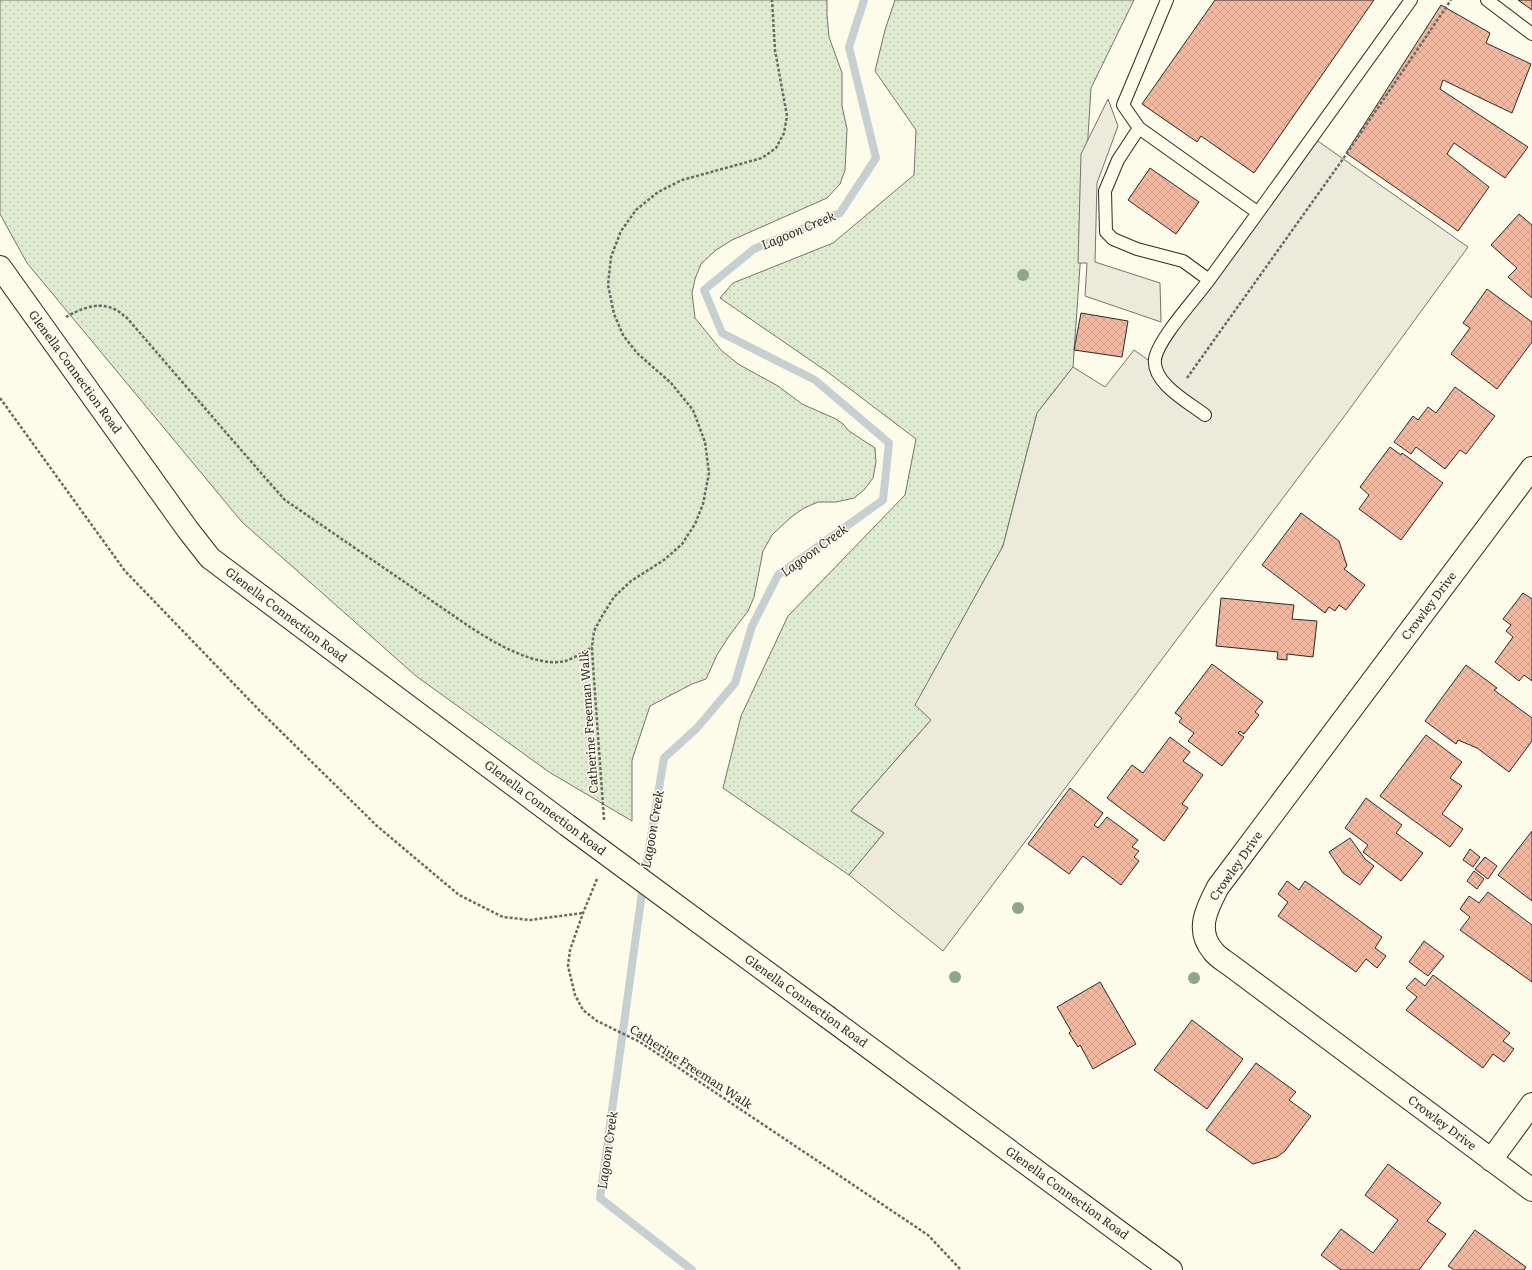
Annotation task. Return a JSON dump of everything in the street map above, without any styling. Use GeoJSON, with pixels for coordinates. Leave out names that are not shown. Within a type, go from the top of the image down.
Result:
{"type":"FeatureCollection","features":[{"type":"Feature","properties":{"kind":"main road","name":"Glenella Connection Road"},"geometry":{"type":"LineString","coordinates":[[0,267],[183,523],[210,558],[567,825],[1171,1270]]}},
{"type":"Feature","properties":{"kind":"main road","name":"Crowley Drive"},"geometry":{"type":"LineString","coordinates":[[1532,468],[1218,887],[1205,911],[1203,933],[1213,951],[1230,965],[1532,1190]]}},
{"type":"Feature","properties":{"kind":"main road"},"geometry":{"type":"LineString","coordinates":[[1491,1160],[1532,1104]]}},
{"type":"Feature","properties":{"kind":"lane"},"geometry":{"type":"LineString","coordinates":[[1168,0],[1123,105],[1139,128],[1257,212]]}},
{"type":"Feature","properties":{"kind":"lane"},"geometry":{"type":"LineString","coordinates":[[1205,415],[1161,380],[1156,370],[1155,359],[1161,344],[1209,280],[1411,0]]}},
{"type":"Feature","properties":{"kind":"lane"},"geometry":{"type":"LineString","coordinates":[[1487,0],[1532,34]]}},
{"type":"Feature","properties":{"kind":"lane"},"geometry":{"type":"LineString","coordinates":[[1139,128],[1118,160],[1105,191],[1106,232],[1112,239],[1137,249],[1183,261],[1209,280]]}},
{"type":"Feature","properties":{"kind":"path","name":"Catherine Freeman Walk"},"geometry":{"type":"LineString","coordinates":[[604,824],[592,647],[594,631],[614,597],[631,581],[664,560],[682,544],[695,524],[703,504],[709,473],[705,442],[693,410],[671,383],[638,353],[623,335],[614,314],[608,285],[611,257],[621,231],[636,210],[658,192],[682,180],[762,158],[776,148],[784,133],[787,116],[775,50],[772,0]]}},
{"type":"Feature","properties":{"kind":"path"},"geometry":{"type":"LineString","coordinates":[[1184,383],[1343,158],[1451,0]]}},
{"type":"Feature","properties":{"kind":"path"},"geometry":{"type":"LineString","coordinates":[[44,328],[78,310],[96,305],[113,308],[127,318],[286,500],[495,644],[544,662],[565,661],[592,647]]}},
{"type":"Feature","properties":{"kind":"path"},"geometry":{"type":"LineString","coordinates":[[0,398],[125,571],[260,711],[377,826],[460,895],[503,917],[530,920],[582,913]]}},
{"type":"Feature","properties":{"kind":"path","name":"Catherine Freeman Walk"},"geometry":{"type":"LineString","coordinates":[[598,873],[597,880],[582,913],[570,950],[568,966],[575,995],[583,1010],[597,1021],[640,1042],[928,1235],[961,1270]]}},
{"type":"Feature","properties":{"kind":"green space"},"geometry":{"type":"Polygon","coordinates":[[[0,0],[827,0],[829,37],[842,73],[842,106],[847,129],[845,170],[840,184],[827,198],[732,240],[716,250],[701,264],[695,279],[692,293],[695,318],[721,350],[738,364],[778,386],[802,404],[836,419],[849,431],[875,448],[876,462],[873,478],[864,490],[854,498],[836,502],[818,502],[804,508],[790,518],[772,535],[763,551],[754,597],[748,611],[717,655],[706,679],[692,684],[650,706],[632,760],[632,821],[549,772],[416,676],[242,522],[27,263],[0,214],[0,0]]]}},
{"type":"Feature","properties":{"kind":"green space"},"geometry":{"type":"Polygon","coordinates":[[[895,0],[1134,0],[1091,88],[1073,367],[1037,413],[1003,546],[916,705],[931,720],[851,811],[884,833],[849,875],[723,788],[741,716],[788,616],[905,495],[916,439],[829,373],[720,298],[733,283],[833,243],[914,175],[916,130],[875,71],[885,30],[895,0]]]}},
{"type":"Feature","properties":{"kind":"shaded area"},"geometry":{"type":"Polygon","coordinates":[[[1108,99],[1118,126],[1097,183],[1095,262],[1160,283],[1161,322],[1085,296],[1087,263],[1078,263],[1081,154],[1108,99]]]}},
{"type":"Feature","properties":{"kind":"shaded area"},"geometry":{"type":"Polygon","coordinates":[[[1315,139],[1468,247],[1346,414],[943,951],[849,875],[884,833],[851,811],[931,720],[915,705],[1003,546],[1037,413],[1073,367],[1105,387],[1134,350],[1151,362],[1315,139]]]}},
{"type":"Feature","properties":{"kind":"building"},"geometry":{"type":"Polygon","coordinates":[[[1215,0],[1374,0],[1254,173],[1201,136],[1197,142],[1142,104],[1215,0]]]}},
{"type":"Feature","properties":{"kind":"building"},"geometry":{"type":"Polygon","coordinates":[[[1518,0],[1532,0],[1532,10],[1518,0]]]}},
{"type":"Feature","properties":{"kind":"building"},"geometry":{"type":"Polygon","coordinates":[[[1441,5],[1490,33],[1486,43],[1531,64],[1512,113],[1443,80],[1440,89],[1528,147],[1505,178],[1454,143],[1447,154],[1489,187],[1458,231],[1346,153],[1441,5]]]}},
{"type":"Feature","properties":{"kind":"building"},"geometry":{"type":"Polygon","coordinates":[[[1150,168],[1199,202],[1176,234],[1128,200],[1150,168]]]}},
{"type":"Feature","properties":{"kind":"building"},"geometry":{"type":"Polygon","coordinates":[[[1519,214],[1532,225],[1532,298],[1508,277],[1517,268],[1491,245],[1519,214]]]}},
{"type":"Feature","properties":{"kind":"building"},"geometry":{"type":"Polygon","coordinates":[[[1487,289],[1532,322],[1532,342],[1497,389],[1451,354],[1470,328],[1463,323],[1487,289]]]}},
{"type":"Feature","properties":{"kind":"building"},"geometry":{"type":"Polygon","coordinates":[[[1081,313],[1128,321],[1122,357],[1074,350],[1081,313]]]}},
{"type":"Feature","properties":{"kind":"building"},"geometry":{"type":"Polygon","coordinates":[[[1455,387],[1495,416],[1466,454],[1460,450],[1445,469],[1416,447],[1411,454],[1394,442],[1413,416],[1418,420],[1428,407],[1436,413],[1455,387]]]}},
{"type":"Feature","properties":{"kind":"building"},"geometry":{"type":"Polygon","coordinates":[[[1390,447],[1401,455],[1402,453],[1443,483],[1401,540],[1359,509],[1369,495],[1360,487],[1390,447]]]}},
{"type":"Feature","properties":{"kind":"building"},"geometry":{"type":"Polygon","coordinates":[[[1301,513],[1339,541],[1347,566],[1344,569],[1365,585],[1346,610],[1339,605],[1335,611],[1329,607],[1325,613],[1262,565],[1301,513]]]}},
{"type":"Feature","properties":{"kind":"building"},"geometry":{"type":"Polygon","coordinates":[[[1523,593],[1532,599],[1532,681],[1524,675],[1519,681],[1495,662],[1513,637],[1506,631],[1511,625],[1503,619],[1523,593]]]}},
{"type":"Feature","properties":{"kind":"building"},"geometry":{"type":"Polygon","coordinates":[[[1221,598],[1294,605],[1292,619],[1317,621],[1313,657],[1287,654],[1287,660],[1277,659],[1278,652],[1216,646],[1221,598]]]}},
{"type":"Feature","properties":{"kind":"building"},"geometry":{"type":"Polygon","coordinates":[[[1212,664],[1263,702],[1255,712],[1259,715],[1244,734],[1240,731],[1238,733],[1244,737],[1222,766],[1188,741],[1194,733],[1179,722],[1182,718],[1175,713],[1212,664]]]}},
{"type":"Feature","properties":{"kind":"building"},"geometry":{"type":"Polygon","coordinates":[[[1466,665],[1497,688],[1494,690],[1532,718],[1532,741],[1509,772],[1477,748],[1458,740],[1456,744],[1425,721],[1466,665]]]}},
{"type":"Feature","properties":{"kind":"building"},"geometry":{"type":"Polygon","coordinates":[[[1426,735],[1462,762],[1450,778],[1462,786],[1442,814],[1463,829],[1450,847],[1380,796],[1426,735]]]}},
{"type":"Feature","properties":{"kind":"building"},"geometry":{"type":"Polygon","coordinates":[[[1170,737],[1190,752],[1183,761],[1203,775],[1182,804],[1188,808],[1164,841],[1107,798],[1132,765],[1143,773],[1170,737]]]}},
{"type":"Feature","properties":{"kind":"building"},"geometry":{"type":"Polygon","coordinates":[[[1070,788],[1103,813],[1094,825],[1098,828],[1107,817],[1138,840],[1132,847],[1139,851],[1134,857],[1139,861],[1121,885],[1083,856],[1069,874],[1028,844],[1070,788]]]}},
{"type":"Feature","properties":{"kind":"building"},"geometry":{"type":"Polygon","coordinates":[[[1366,798],[1402,825],[1396,833],[1423,853],[1401,881],[1363,852],[1368,845],[1345,828],[1366,798]]]}},
{"type":"Feature","properties":{"kind":"building"},"geometry":{"type":"Polygon","coordinates":[[[1532,831],[1532,901],[1498,875],[1532,831]]]}},
{"type":"Feature","properties":{"kind":"building"},"geometry":{"type":"Polygon","coordinates":[[[1350,838],[1365,859],[1374,866],[1360,885],[1343,873],[1329,852],[1350,838]]]}},
{"type":"Feature","properties":{"kind":"building"},"geometry":{"type":"Polygon","coordinates":[[[1470,849],[1480,857],[1473,867],[1463,860],[1470,849]]]}},
{"type":"Feature","properties":{"kind":"building"},"geometry":{"type":"Polygon","coordinates":[[[1485,857],[1497,866],[1488,879],[1475,869],[1485,857]]]}},
{"type":"Feature","properties":{"kind":"building"},"geometry":{"type":"Polygon","coordinates":[[[1474,871],[1484,879],[1477,889],[1467,881],[1474,871]]]}},
{"type":"Feature","properties":{"kind":"building"},"geometry":{"type":"Polygon","coordinates":[[[1287,881],[1299,890],[1305,881],[1382,937],[1375,948],[1386,956],[1377,968],[1366,959],[1356,972],[1278,916],[1288,902],[1278,894],[1287,881]]]}},
{"type":"Feature","properties":{"kind":"building"},"geometry":{"type":"Polygon","coordinates":[[[1488,892],[1532,925],[1532,982],[1460,930],[1470,917],[1460,909],[1469,896],[1479,903],[1488,892]]]}},
{"type":"Feature","properties":{"kind":"building"},"geometry":{"type":"Polygon","coordinates":[[[1424,941],[1444,956],[1428,976],[1409,962],[1424,941]]]}},
{"type":"Feature","properties":{"kind":"building"},"geometry":{"type":"Polygon","coordinates":[[[1433,975],[1510,1033],[1503,1041],[1514,1049],[1504,1062],[1493,1054],[1483,1068],[1406,1010],[1417,997],[1406,988],[1415,978],[1425,986],[1433,975]]]}},
{"type":"Feature","properties":{"kind":"building"},"geometry":{"type":"Polygon","coordinates":[[[1100,982],[1136,1044],[1093,1069],[1080,1045],[1078,1047],[1069,1033],[1071,1031],[1057,1007],[1100,982]]]}},
{"type":"Feature","properties":{"kind":"building"},"geometry":{"type":"Polygon","coordinates":[[[1192,1020],[1243,1059],[1207,1109],[1154,1070],[1192,1020]]]}},
{"type":"Feature","properties":{"kind":"building"},"geometry":{"type":"Polygon","coordinates":[[[1256,1063],[1296,1092],[1289,1100],[1311,1116],[1285,1151],[1277,1157],[1253,1164],[1206,1130],[1256,1063]]]}},
{"type":"Feature","properties":{"kind":"building"},"geometry":{"type":"Polygon","coordinates":[[[1388,1164],[1441,1203],[1427,1221],[1446,1234],[1419,1270],[1341,1270],[1321,1255],[1341,1229],[1373,1253],[1398,1220],[1365,1195],[1388,1164]]]}},
{"type":"Feature","properties":{"kind":"building"},"geometry":{"type":"Polygon","coordinates":[[[1475,1230],[1526,1267],[1524,1270],[1454,1270],[1448,1266],[1475,1230]]]}},
{"type":"Feature","properties":{"kind":"waterway","name":"Lagoon Creek"},"geometry":{"type":"LineString","coordinates":[[692,1270],[600,1198],[643,885],[664,758],[697,728],[735,683],[752,626],[778,575],[883,500],[889,443],[815,380],[722,333],[704,290],[754,249],[840,213],[876,158],[849,47],[864,0]]}}]}
